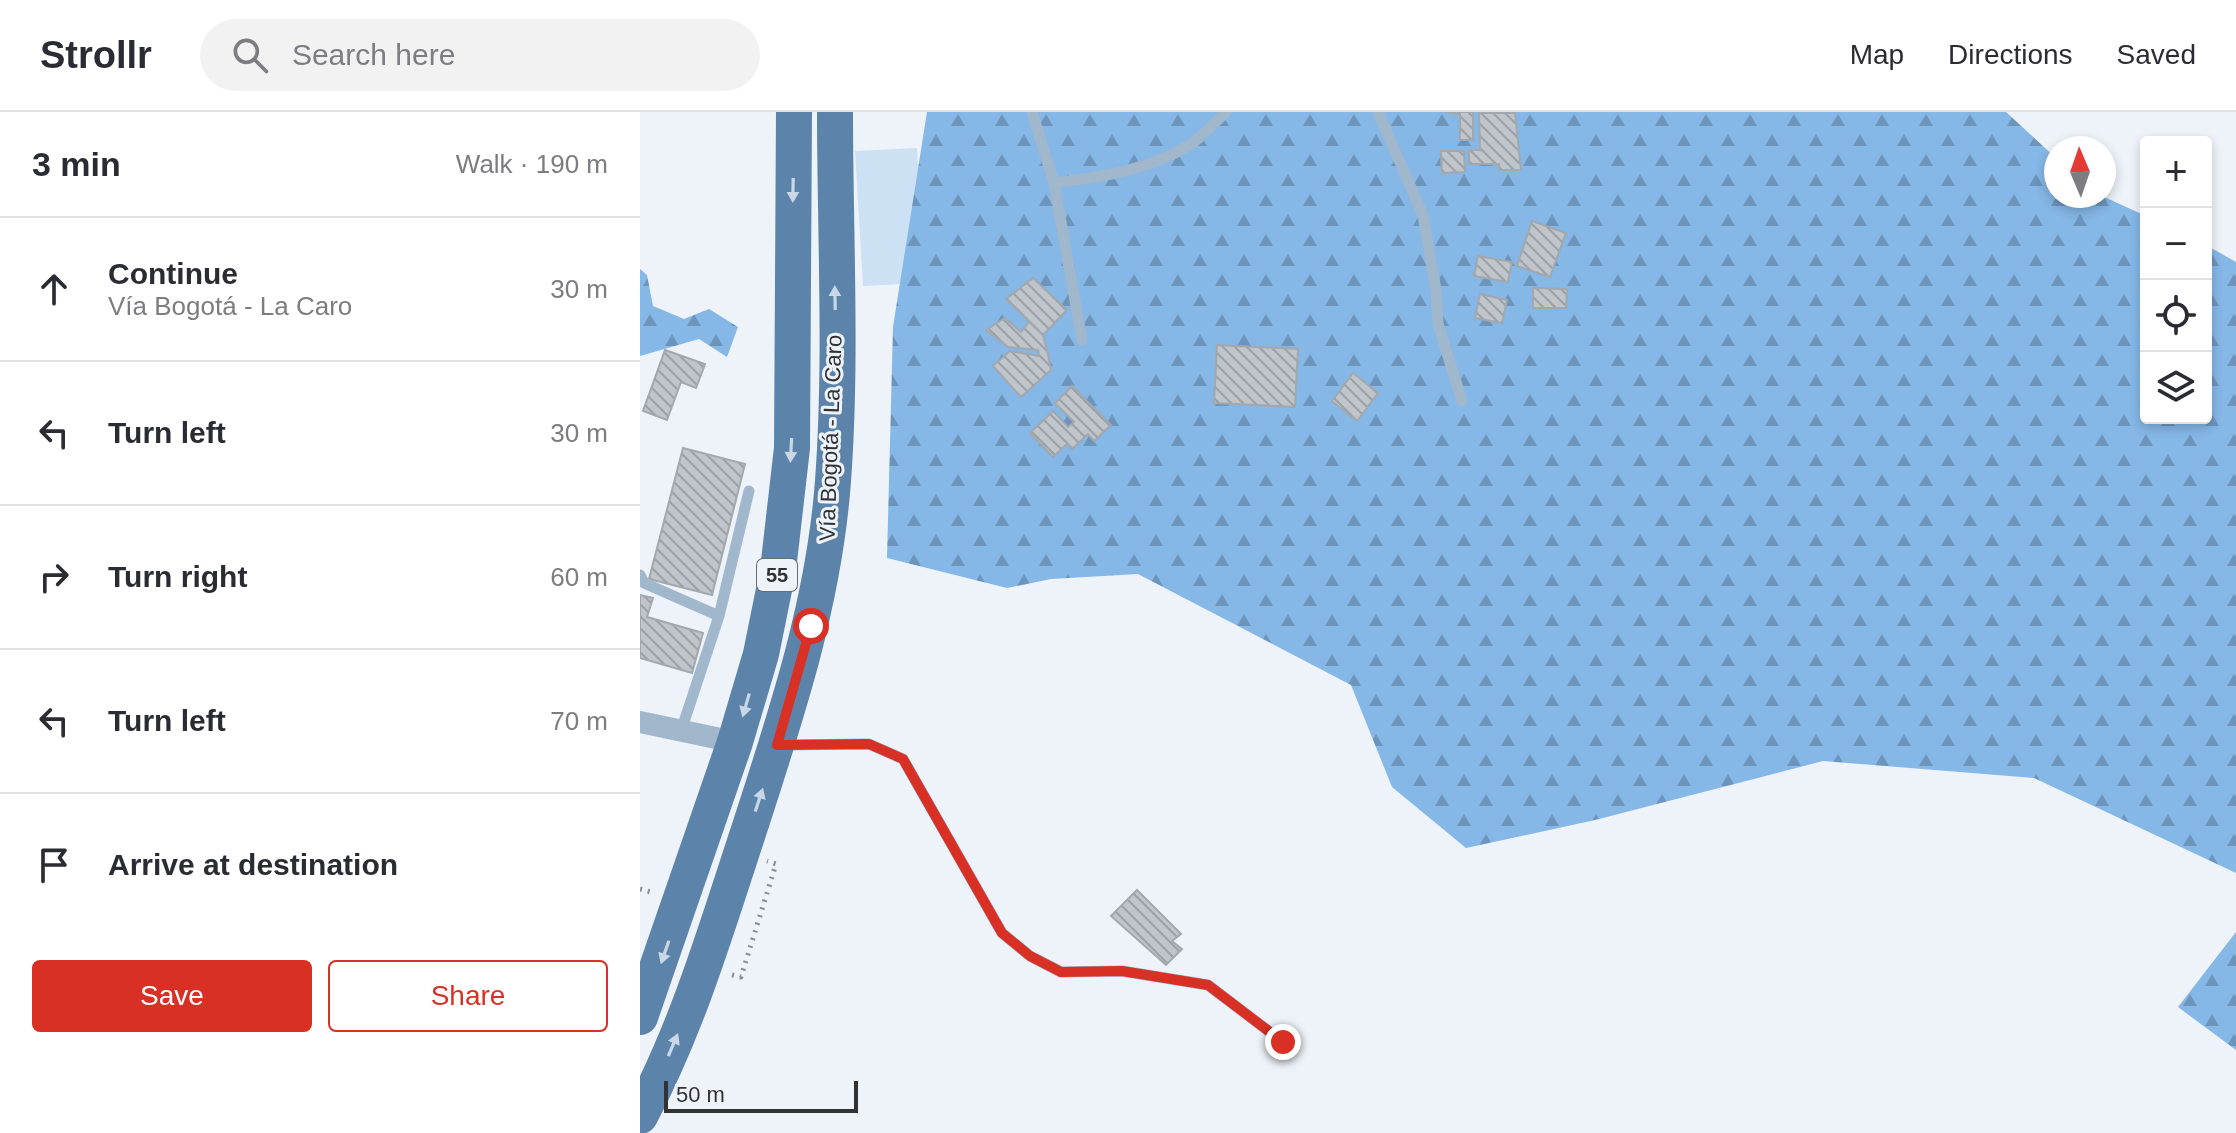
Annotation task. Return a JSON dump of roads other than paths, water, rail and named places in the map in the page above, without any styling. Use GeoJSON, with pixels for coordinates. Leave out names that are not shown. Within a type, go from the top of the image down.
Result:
{"type":"FeatureCollection","features":[{"type":"Feature","properties":{"kind":"main road","name":"Vía Bogotá - La Caro"},"geometry":{"type":"LineString","coordinates":[[640,1017],[735,742],[761,654],[778,570],[788,493],[792,412],[790,287],[794,112]]}},
{"type":"Feature","properties":{"kind":"main road","name":"Vía Bogotá - La Caro"},"geometry":{"type":"LineString","coordinates":[[640,1116],[656,1086],[704,967],[777,745],[811,626],[826,552],[837,403],[835,112]]}},
{"type":"Feature","properties":{"kind":"street"},"geometry":{"type":"LineString","coordinates":[[640,722],[735,742]]}},
{"type":"Feature","properties":{"kind":"lane"},"geometry":{"type":"LineString","coordinates":[[1032,112],[1054,183],[1082,340]]}},
{"type":"Feature","properties":{"kind":"lane"},"geometry":{"type":"LineString","coordinates":[[1054,183],[1108,176],[1145,166],[1190,145],[1226,112]]}},
{"type":"Feature","properties":{"kind":"lane"},"geometry":{"type":"LineString","coordinates":[[1378,112],[1423,215],[1436,290],[1438,324],[1462,401]]}},
{"type":"Feature","properties":{"kind":"lane"},"geometry":{"type":"LineString","coordinates":[[681,731],[719,616],[749,491]]}},
{"type":"Feature","properties":{"kind":"lane"},"geometry":{"type":"LineString","coordinates":[[640,575],[644,583],[719,616]]}},
{"type":"Feature","properties":{"kind":"lane"},"geometry":{"type":"LineString","coordinates":[[777,745],[869,744],[903,759],[1002,933],[1030,956],[1061,972],[1122,971],[1208,985],[1283,1042]]}}]}
